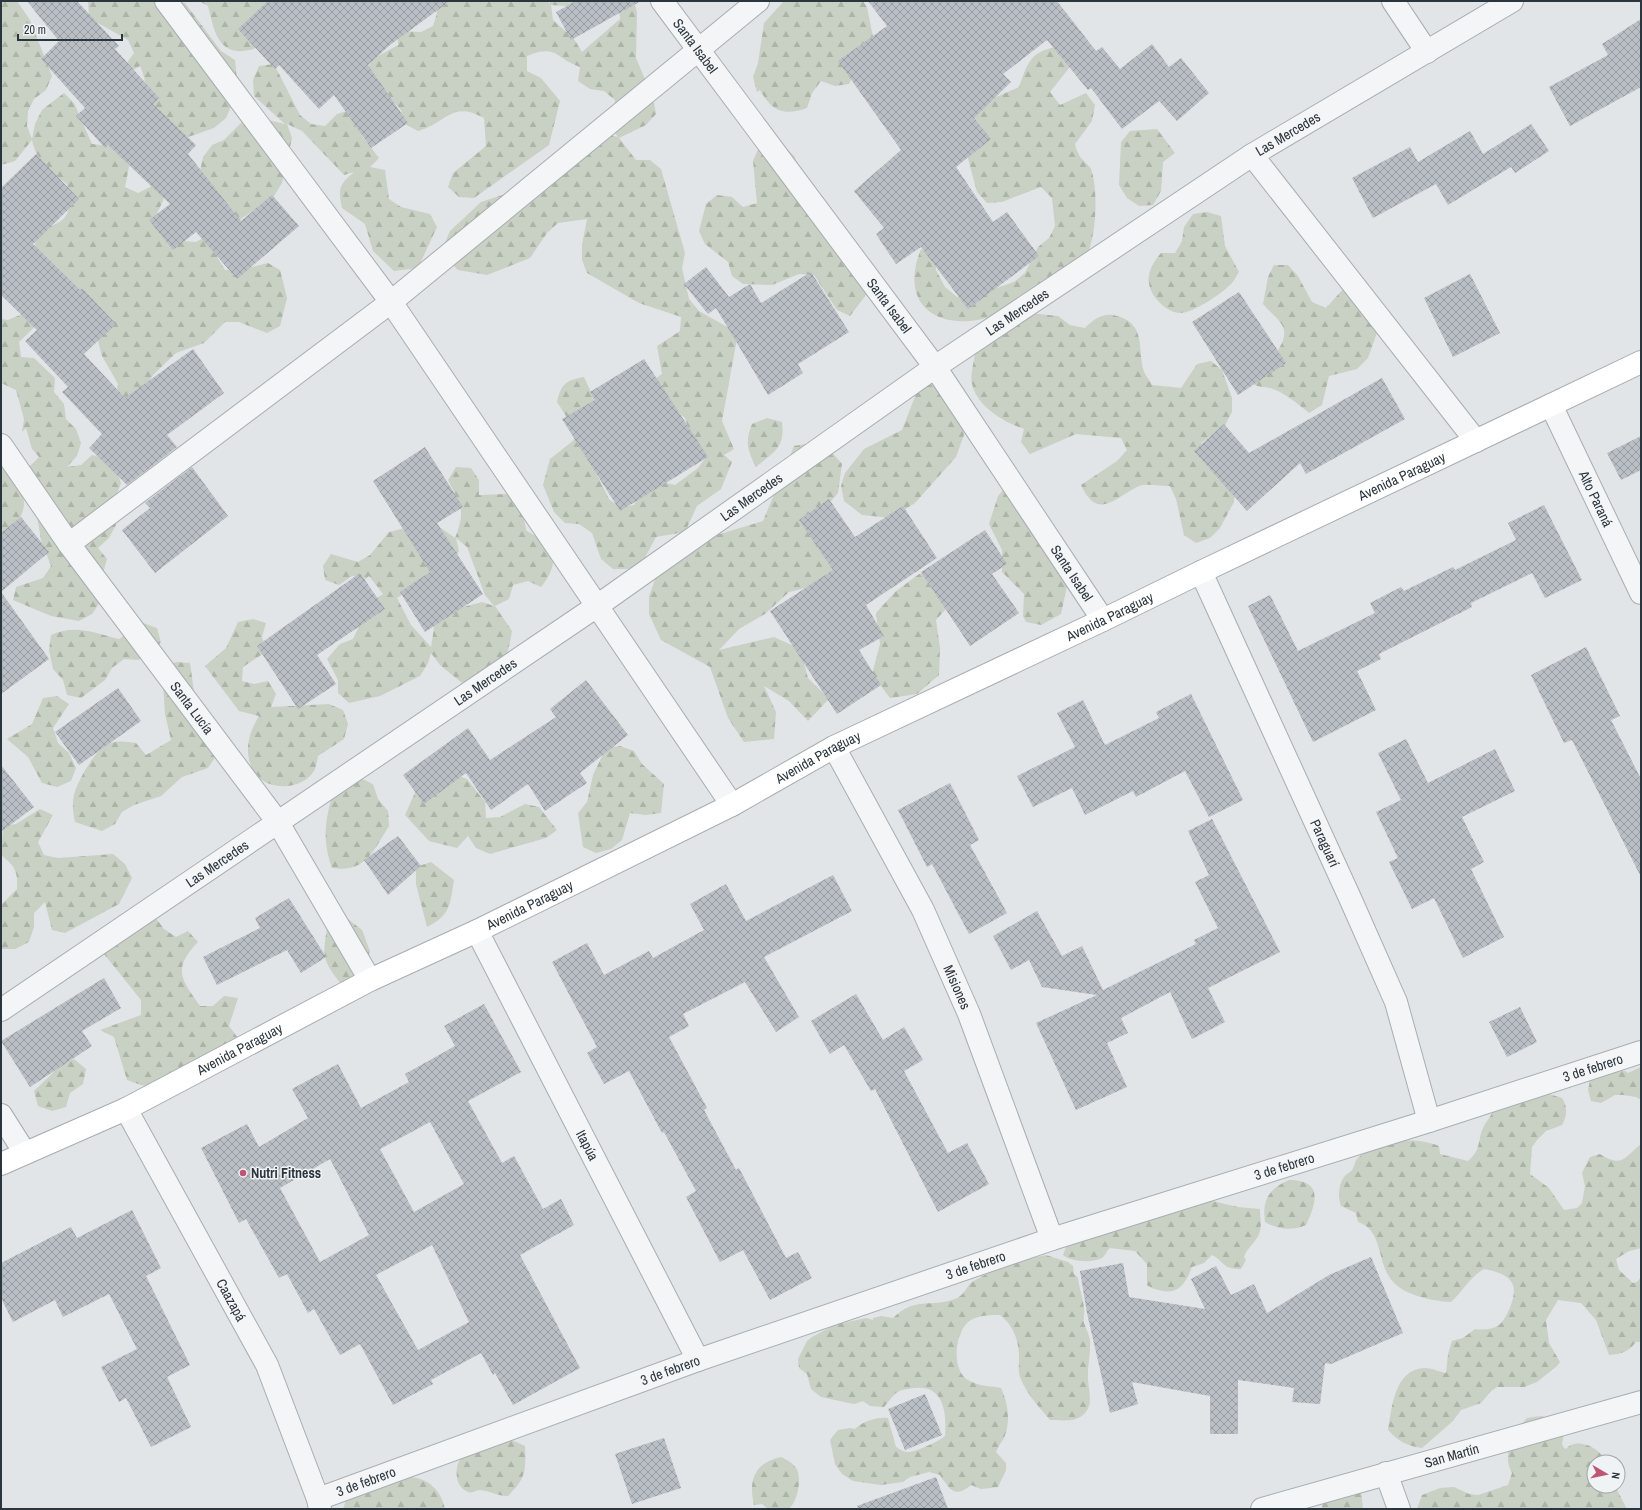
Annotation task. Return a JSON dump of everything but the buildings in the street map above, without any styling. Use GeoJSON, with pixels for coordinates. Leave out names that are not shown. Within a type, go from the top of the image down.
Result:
{"type":"FeatureCollection","features":[{"type":"Feature","properties":{"kind":"street"},"geometry":{"type":"LineString","coordinates":[[166,1],[391,302],[732,804]]}},
{"type":"Feature","properties":{"kind":"street","name":"Santa Isabel"},"geometry":{"type":"LineString","coordinates":[[662,1],[935,367],[1103,620]]}},
{"type":"Feature","properties":{"kind":"street"},"geometry":{"type":"LineString","coordinates":[[69,544],[391,302],[758,1]]}},
{"type":"Feature","properties":{"kind":"street"},"geometry":{"type":"LineString","coordinates":[[1393,1],[1427,52]]}},
{"type":"Feature","properties":{"kind":"street","name":"Las Mercedes"},"geometry":{"type":"LineString","coordinates":[[1,1010],[277,821],[597,606],[935,367],[1252,155],[1512,1]]}},
{"type":"Feature","properties":{"kind":"street"},"geometry":{"type":"LineString","coordinates":[[1252,155],[1476,441]]}},
{"type":"Feature","properties":{"kind":"street","name":"Avenida Paraguay"},"geometry":{"type":"LineString","coordinates":[[1,1164],[126,1109],[370,980],[477,931],[732,804],[834,747],[1103,620],[1641,362]]}},
{"type":"Feature","properties":{"kind":"street","name":"Alto Paraná"},"geometry":{"type":"LineString","coordinates":[[1551,405],[1641,593]]}},
{"type":"Feature","properties":{"kind":"street","name":"Santa Lucía"},"geometry":{"type":"LineString","coordinates":[[1,445],[69,544],[277,821],[370,980]]}},
{"type":"Feature","properties":{"kind":"street","name":"Paraguarí"},"geometry":{"type":"LineString","coordinates":[[1201,572],[1396,1002],[1428,1121]]}},
{"type":"Feature","properties":{"kind":"street","name":"Misiones"},"geometry":{"type":"LineString","coordinates":[[834,747],[926,917],[969,1014],[1052,1239]]}},
{"type":"Feature","properties":{"kind":"street","name":"Itapúa"},"geometry":{"type":"LineString","coordinates":[[477,931],[698,1360]]}},
{"type":"Feature","properties":{"kind":"street","name":"3 de febrero"},"geometry":{"type":"LineString","coordinates":[[319,1504],[698,1360],[1052,1239],[1428,1121],[1641,1052]]}},
{"type":"Feature","properties":{"kind":"street","name":"Caazapá"},"geometry":{"type":"LineString","coordinates":[[126,1109],[267,1365],[319,1504]]}},
{"type":"Feature","properties":{"kind":"street"},"geometry":{"type":"LineString","coordinates":[[1,1115],[25,1153]]}},
{"type":"Feature","properties":{"kind":"street","name":"San Martín"},"geometry":{"type":"LineString","coordinates":[[1262,1509],[1641,1402]]}},
{"type":"Feature","properties":{"kind":"street"},"geometry":{"type":"LineString","coordinates":[[1386,1473],[1399,1509]]}},
{"type":"Feature","properties":{"kind":"green space"},"geometry":{"type":"Polygon","coordinates":[[[1,1],[17,1],[30,20],[52,76],[46,90],[34,99],[28,111],[27,126],[32,139],[35,124],[42,110],[64,93],[74,103],[92,144],[120,147],[142,108],[145,88],[144,78],[140,66],[89,95],[126,64],[134,53],[128,40],[89,18],[88,1],[170,1],[185,3],[221,51],[235,60],[238,90],[226,118],[214,128],[131,157],[125,187],[138,193],[152,186],[166,187],[163,201],[156,215],[157,230],[168,240],[196,242],[209,235],[200,171],[203,157],[212,145],[224,140],[244,120],[259,118],[285,124],[254,96],[253,80],[259,66],[274,64],[300,115],[311,124],[325,126],[337,114],[351,110],[362,136],[379,158],[370,167],[385,170],[389,199],[401,207],[430,214],[437,227],[418,268],[394,271],[373,251],[365,224],[342,208],[340,196],[341,187],[345,180],[354,172],[344,175],[302,131],[287,124],[292,138],[282,183],[274,196],[225,230],[217,241],[217,257],[225,270],[239,270],[268,263],[280,270],[287,298],[280,326],[267,333],[239,322],[225,322],[204,343],[176,353],[153,375],[129,413],[114,411],[118,384],[102,356],[96,334],[34,252],[36,238],[43,228],[60,222],[67,213],[69,201],[67,184],[49,170],[37,155],[32,140],[15,161],[1,165],[1,1]]]}},
{"type":"Feature","properties":{"kind":"green space"},"geometry":{"type":"Polygon","coordinates":[[[199,1],[272,1],[265,40],[259,46],[251,49],[239,51],[230,49],[219,40],[215,32],[208,6],[199,1]]]}},
{"type":"Feature","properties":{"kind":"green space"},"geometry":{"type":"Polygon","coordinates":[[[434,1],[548,1],[550,4],[550,1],[596,1],[579,7],[551,5],[553,20],[574,39],[582,52],[620,19],[619,5],[634,1],[637,12],[636,58],[653,98],[656,114],[646,125],[619,138],[636,160],[650,160],[661,169],[685,253],[682,268],[689,299],[699,311],[738,333],[722,421],[734,449],[724,455],[732,462],[721,489],[697,506],[685,532],[656,537],[642,563],[628,569],[613,569],[601,559],[592,533],[579,524],[565,523],[554,512],[543,485],[550,459],[574,440],[573,427],[557,402],[560,391],[565,384],[569,381],[584,377],[596,403],[589,459],[609,499],[620,508],[634,505],[648,479],[675,485],[698,468],[707,456],[692,444],[685,418],[669,405],[637,392],[662,374],[657,346],[680,331],[681,317],[639,303],[587,273],[582,260],[582,245],[587,219],[558,223],[547,233],[530,258],[487,275],[458,270],[448,260],[444,245],[450,231],[481,202],[521,189],[543,169],[551,155],[589,136],[603,133],[618,137],[613,130],[615,100],[604,91],[590,89],[578,81],[580,67],[551,52],[545,51],[527,56],[527,71],[541,78],[560,101],[549,145],[474,198],[459,197],[448,187],[453,173],[486,146],[484,118],[464,111],[456,112],[418,131],[405,124],[401,110],[380,87],[351,95],[373,59],[398,45],[398,31],[421,32],[433,26],[437,13],[434,1]]]}},
{"type":"Feature","properties":{"kind":"green space"},"geometry":{"type":"Polygon","coordinates":[[[784,1],[863,1],[867,7],[873,37],[849,84],[835,86],[821,81],[812,93],[807,108],[792,112],[780,110],[769,103],[760,90],[757,92],[753,77],[758,63],[764,23],[784,1]]]}},
{"type":"Feature","properties":{"kind":"green space"},"geometry":{"type":"Polygon","coordinates":[[[1055,47],[1069,53],[1069,68],[1050,92],[1060,105],[1086,93],[1095,105],[1092,121],[1075,144],[1080,156],[1091,169],[1094,179],[1096,205],[1095,219],[1090,247],[1086,258],[1076,269],[1038,284],[1003,312],[983,319],[964,321],[947,319],[932,314],[922,303],[915,289],[915,271],[921,249],[935,255],[936,270],[945,287],[957,297],[973,296],[1014,282],[1025,273],[1038,247],[1049,238],[1055,226],[1052,198],[1041,187],[1002,202],[987,203],[977,192],[966,151],[966,110],[1019,87],[1027,65],[1031,60],[1040,52],[1055,47]]]}},
{"type":"Feature","properties":{"kind":"green space"},"geometry":{"type":"Polygon","coordinates":[[[1157,129],[1175,153],[1163,162],[1161,191],[1153,205],[1139,206],[1127,198],[1119,185],[1121,142],[1130,131],[1157,129]]]}},
{"type":"Feature","properties":{"kind":"green space"},"geometry":{"type":"Polygon","coordinates":[[[772,144],[785,147],[795,157],[800,186],[869,291],[850,316],[837,310],[814,275],[799,274],[772,285],[743,284],[732,276],[728,262],[705,244],[699,231],[706,204],[717,195],[732,197],[743,207],[757,203],[753,161],[759,147],[772,144]]]}},
{"type":"Feature","properties":{"kind":"green space"},"geometry":{"type":"Polygon","coordinates":[[[1207,212],[1221,216],[1225,246],[1239,272],[1231,284],[1206,302],[1186,312],[1175,312],[1160,303],[1152,293],[1149,283],[1150,271],[1161,253],[1175,253],[1182,241],[1184,227],[1193,214],[1207,212]]]}},
{"type":"Feature","properties":{"kind":"green space"},"geometry":{"type":"Polygon","coordinates":[[[1274,265],[1288,265],[1298,276],[1312,302],[1326,308],[1344,288],[1357,281],[1370,287],[1378,330],[1368,358],[1357,369],[1329,376],[1322,405],[1309,413],[1283,394],[1273,389],[1256,385],[1250,381],[1268,363],[1280,347],[1283,340],[1284,332],[1282,325],[1263,304],[1268,277],[1274,265]]]}},
{"type":"Feature","properties":{"kind":"green space"},"geometry":{"type":"Polygon","coordinates":[[[34,309],[41,321],[19,342],[21,357],[34,358],[55,378],[54,392],[64,404],[66,419],[76,429],[81,443],[77,456],[67,467],[81,465],[92,455],[106,459],[116,470],[121,483],[111,511],[116,525],[109,538],[98,548],[107,559],[99,587],[100,602],[92,614],[79,621],[51,616],[13,600],[16,587],[43,578],[51,566],[41,540],[29,467],[39,457],[32,449],[26,428],[22,432],[24,419],[16,390],[1,383],[1,319],[8,320],[34,309]]]}},
{"type":"Feature","properties":{"kind":"green space"},"geometry":{"type":"Polygon","coordinates":[[[1029,313],[1058,316],[1070,325],[1085,328],[1096,319],[1108,315],[1117,316],[1126,320],[1133,325],[1137,331],[1144,372],[1152,385],[1181,388],[1197,364],[1211,361],[1222,370],[1232,398],[1232,412],[1225,425],[1201,443],[1202,459],[1235,486],[1234,502],[1220,528],[1210,538],[1196,543],[1184,535],[1176,499],[1170,486],[1142,485],[1107,504],[1094,502],[1087,496],[1081,485],[1117,461],[1127,450],[1121,438],[1076,434],[1030,454],[1021,442],[1024,429],[1008,422],[992,412],[979,399],[972,384],[975,353],[1029,313]]]}},
{"type":"Feature","properties":{"kind":"green space"},"geometry":{"type":"Polygon","coordinates":[[[932,384],[947,386],[961,404],[964,435],[956,457],[915,503],[891,518],[862,515],[844,501],[841,486],[845,473],[864,449],[902,430],[918,389],[932,384]]]}},
{"type":"Feature","properties":{"kind":"green space"},"geometry":{"type":"Polygon","coordinates":[[[767,418],[782,422],[782,438],[773,453],[756,467],[749,450],[748,436],[752,424],[767,418]]]}},
{"type":"Feature","properties":{"kind":"green space"},"geometry":{"type":"Polygon","coordinates":[[[822,441],[842,464],[838,493],[818,516],[850,563],[817,585],[789,592],[765,614],[739,629],[719,650],[774,637],[800,649],[808,678],[829,699],[808,721],[789,701],[764,686],[776,712],[774,739],[744,742],[728,718],[710,667],[661,640],[649,614],[649,596],[659,569],[707,538],[763,521],[794,446],[822,441]]]}},
{"type":"Feature","properties":{"kind":"green space"},"geometry":{"type":"Polygon","coordinates":[[[1,458],[20,488],[24,504],[18,521],[1,535],[1,458]]]}},
{"type":"Feature","properties":{"kind":"green space"},"geometry":{"type":"Polygon","coordinates":[[[456,467],[471,468],[479,480],[479,495],[506,494],[521,500],[526,530],[545,542],[552,552],[553,563],[550,573],[541,587],[528,581],[513,585],[509,599],[495,606],[512,631],[507,654],[500,664],[484,674],[462,683],[440,665],[431,653],[428,663],[420,676],[380,696],[349,703],[338,693],[338,680],[327,659],[340,644],[353,639],[370,602],[383,594],[369,576],[366,579],[352,576],[339,585],[325,580],[323,566],[331,554],[358,562],[370,555],[389,532],[431,521],[455,538],[461,514],[459,502],[448,480],[456,467]],[[456,538],[459,551],[450,566],[436,572],[397,598],[411,625],[431,647],[434,628],[431,624],[441,613],[482,602],[494,606],[485,595],[467,547],[456,538]]]}},
{"type":"Feature","properties":{"kind":"green space"},"geometry":{"type":"Polygon","coordinates":[[[1016,488],[1069,577],[1061,614],[1041,625],[1026,622],[1023,616],[1024,594],[1002,572],[1002,550],[989,524],[998,496],[1003,490],[1016,488]]]}},
{"type":"Feature","properties":{"kind":"green space"},"geometry":{"type":"Polygon","coordinates":[[[949,570],[955,599],[936,620],[940,648],[939,675],[917,694],[890,698],[872,674],[880,644],[876,613],[895,592],[919,574],[949,570]]]}},
{"type":"Feature","properties":{"kind":"green space"},"geometry":{"type":"Polygon","coordinates":[[[253,619],[266,623],[262,637],[267,651],[243,667],[242,681],[254,684],[268,681],[276,694],[271,707],[329,704],[343,710],[348,724],[344,739],[318,756],[314,771],[308,778],[300,783],[290,786],[271,784],[256,774],[249,759],[248,746],[253,728],[259,716],[239,711],[205,666],[226,648],[238,622],[253,619]]]}},
{"type":"Feature","properties":{"kind":"green space"},"geometry":{"type":"Polygon","coordinates":[[[143,623],[157,628],[161,642],[152,654],[138,660],[124,659],[112,668],[105,680],[81,698],[67,695],[63,680],[53,669],[49,650],[51,635],[69,630],[77,630],[93,632],[119,639],[143,623]]]}},
{"type":"Feature","properties":{"kind":"green space"},"geometry":{"type":"Polygon","coordinates":[[[176,662],[190,663],[198,720],[216,756],[208,768],[182,777],[161,796],[134,805],[122,812],[115,824],[102,831],[75,822],[73,805],[76,789],[93,758],[103,747],[115,742],[136,743],[146,755],[171,740],[165,714],[162,668],[176,662]]]}},
{"type":"Feature","properties":{"kind":"green space"},"geometry":{"type":"Polygon","coordinates":[[[57,696],[69,704],[53,728],[58,743],[69,753],[76,768],[71,781],[57,787],[42,783],[28,757],[7,739],[32,724],[43,698],[57,696]]]}},
{"type":"Feature","properties":{"kind":"green space"},"geometry":{"type":"Polygon","coordinates":[[[620,746],[634,751],[642,764],[664,784],[661,813],[646,815],[630,813],[622,840],[611,849],[596,853],[583,847],[578,813],[587,802],[593,775],[606,748],[620,746]]]}},
{"type":"Feature","properties":{"kind":"green space"},"geometry":{"type":"Polygon","coordinates":[[[454,774],[467,779],[485,802],[486,818],[500,817],[525,804],[539,807],[557,830],[546,838],[490,854],[476,848],[468,836],[457,848],[429,841],[405,815],[417,788],[454,774]]]}},
{"type":"Feature","properties":{"kind":"green space"},"geometry":{"type":"Polygon","coordinates":[[[360,778],[373,784],[378,799],[388,811],[389,826],[373,852],[361,864],[344,869],[332,868],[327,847],[326,828],[334,788],[360,778]]]}},
{"type":"Feature","properties":{"kind":"green space"},"geometry":{"type":"Polygon","coordinates":[[[40,809],[53,815],[38,842],[44,855],[58,858],[113,854],[125,864],[132,878],[119,904],[65,933],[52,930],[45,902],[34,913],[34,927],[29,942],[15,949],[1,949],[1,905],[17,889],[15,869],[10,862],[1,855],[3,826],[16,824],[40,809]]]}},
{"type":"Feature","properties":{"kind":"green space"},"geometry":{"type":"Polygon","coordinates":[[[431,862],[454,880],[448,908],[441,918],[427,927],[416,884],[416,867],[431,862]]]}},
{"type":"Feature","properties":{"kind":"green space"},"geometry":{"type":"Polygon","coordinates":[[[344,916],[362,930],[370,951],[363,981],[341,984],[329,968],[324,949],[328,922],[344,916]]]}},
{"type":"Feature","properties":{"kind":"green space"},"geometry":{"type":"Polygon","coordinates":[[[155,917],[164,929],[176,937],[188,931],[198,942],[190,951],[185,960],[182,967],[182,974],[184,981],[200,1006],[213,1006],[224,996],[238,998],[229,1026],[238,1038],[170,1090],[141,1085],[127,1080],[114,1037],[100,1030],[141,1015],[141,1000],[104,954],[107,941],[155,917]]]}},
{"type":"Feature","properties":{"kind":"green space"},"geometry":{"type":"Polygon","coordinates":[[[74,1059],[86,1069],[83,1084],[70,1093],[66,1107],[52,1111],[38,1106],[34,1091],[61,1065],[74,1059]]]}},
{"type":"Feature","properties":{"kind":"green space"},"geometry":{"type":"Polygon","coordinates":[[[1641,1067],[1641,1100],[1636,1097],[1615,1095],[1601,1103],[1591,1101],[1588,1090],[1590,1080],[1614,1070],[1628,1073],[1641,1067]]]}},
{"type":"Feature","properties":{"kind":"green space"},"geometry":{"type":"Polygon","coordinates":[[[1543,1092],[1562,1098],[1566,1108],[1566,1115],[1562,1125],[1546,1131],[1532,1147],[1530,1174],[1549,1188],[1564,1210],[1577,1208],[1582,1203],[1585,1186],[1582,1173],[1590,1157],[1600,1154],[1613,1160],[1622,1160],[1641,1144],[1641,1248],[1629,1251],[1616,1259],[1619,1270],[1633,1283],[1637,1282],[1641,1277],[1641,1342],[1636,1342],[1624,1352],[1609,1355],[1596,1320],[1581,1303],[1558,1300],[1546,1320],[1549,1343],[1560,1362],[1557,1366],[1537,1382],[1524,1387],[1497,1387],[1490,1392],[1481,1403],[1461,1410],[1453,1421],[1422,1448],[1412,1446],[1399,1440],[1388,1430],[1393,1401],[1401,1382],[1407,1375],[1415,1370],[1425,1368],[1446,1373],[1448,1354],[1452,1341],[1463,1338],[1475,1329],[1481,1330],[1493,1328],[1499,1325],[1505,1318],[1514,1295],[1513,1285],[1505,1276],[1497,1272],[1484,1269],[1471,1280],[1451,1302],[1418,1296],[1402,1289],[1395,1284],[1386,1271],[1375,1238],[1371,1231],[1366,1226],[1358,1222],[1356,1213],[1341,1206],[1339,1195],[1342,1180],[1352,1170],[1357,1159],[1365,1152],[1385,1143],[1397,1141],[1408,1140],[1430,1143],[1439,1146],[1440,1154],[1468,1161],[1477,1149],[1482,1131],[1493,1110],[1543,1092]]]}},
{"type":"Feature","properties":{"kind":"green space"},"geometry":{"type":"Polygon","coordinates":[[[1289,1180],[1300,1181],[1308,1184],[1312,1188],[1314,1201],[1313,1208],[1306,1225],[1285,1229],[1275,1227],[1265,1222],[1264,1214],[1268,1196],[1276,1187],[1289,1180]]]}},
{"type":"Feature","properties":{"kind":"green space"},"geometry":{"type":"Polygon","coordinates":[[[1208,1200],[1238,1207],[1260,1209],[1261,1224],[1259,1235],[1245,1254],[1244,1257],[1246,1260],[1241,1269],[1230,1268],[1212,1255],[1204,1263],[1192,1267],[1185,1282],[1178,1289],[1173,1291],[1162,1291],[1147,1285],[1147,1264],[1135,1251],[1110,1248],[1102,1258],[1093,1261],[1071,1259],[1063,1255],[1068,1242],[1208,1200]]]}},
{"type":"Feature","properties":{"kind":"green space"},"geometry":{"type":"Polygon","coordinates":[[[1046,1255],[1068,1262],[1073,1266],[1074,1274],[1078,1278],[1084,1310],[1084,1323],[1090,1340],[1088,1380],[1090,1402],[1085,1413],[1073,1420],[1050,1420],[1029,1394],[1020,1377],[1017,1340],[1009,1324],[1000,1315],[987,1315],[974,1318],[970,1320],[963,1328],[958,1344],[957,1361],[959,1369],[968,1380],[980,1385],[1001,1388],[1007,1406],[1008,1419],[1006,1432],[996,1452],[1006,1463],[1006,1470],[998,1487],[981,1489],[971,1485],[965,1490],[956,1492],[950,1488],[940,1475],[929,1472],[910,1477],[903,1482],[881,1485],[853,1481],[842,1474],[835,1464],[830,1440],[838,1430],[850,1428],[855,1429],[870,1420],[888,1418],[896,1447],[904,1452],[915,1451],[938,1441],[945,1436],[945,1418],[942,1402],[938,1395],[924,1388],[914,1388],[898,1392],[884,1407],[870,1406],[863,1401],[854,1404],[821,1397],[811,1389],[807,1374],[799,1368],[798,1359],[807,1341],[834,1325],[866,1318],[873,1320],[873,1318],[881,1316],[893,1318],[901,1311],[909,1307],[938,1303],[958,1298],[972,1282],[997,1269],[1022,1259],[1046,1255]]]}},
{"type":"Feature","properties":{"kind":"green space"},"geometry":{"type":"Polygon","coordinates":[[[1542,1416],[1559,1422],[1564,1433],[1562,1444],[1566,1449],[1570,1445],[1582,1444],[1588,1445],[1599,1452],[1601,1454],[1586,1454],[1586,1494],[1619,1494],[1627,1509],[1417,1509],[1422,1495],[1440,1488],[1454,1487],[1469,1494],[1478,1495],[1508,1485],[1512,1473],[1509,1466],[1508,1451],[1514,1437],[1527,1418],[1542,1416]]]}},
{"type":"Feature","properties":{"kind":"green space"},"geometry":{"type":"Polygon","coordinates":[[[507,1438],[525,1446],[524,1474],[514,1490],[508,1496],[480,1490],[470,1493],[462,1488],[457,1479],[457,1469],[463,1456],[507,1438]]]}},
{"type":"Feature","properties":{"kind":"green space"},"geometry":{"type":"Polygon","coordinates":[[[781,1457],[791,1463],[798,1472],[799,1487],[792,1506],[789,1509],[768,1509],[762,1504],[754,1505],[752,1487],[753,1480],[759,1468],[765,1463],[781,1457]]]}},
{"type":"Feature","properties":{"kind":"green space"},"geometry":{"type":"Polygon","coordinates":[[[1337,1476],[1356,1481],[1361,1491],[1363,1509],[1321,1509],[1332,1480],[1337,1476]]]}},
{"type":"Feature","properties":{"kind":"green space"},"geometry":{"type":"Polygon","coordinates":[[[409,1477],[422,1480],[433,1487],[443,1502],[445,1509],[343,1509],[347,1497],[380,1489],[396,1479],[409,1477]]]}},
{"type":"Feature","properties":{"kind":"place","name":"Nutri Fitness"},"geometry":{"type":"Point","coordinates":[243,1173]}}]}
